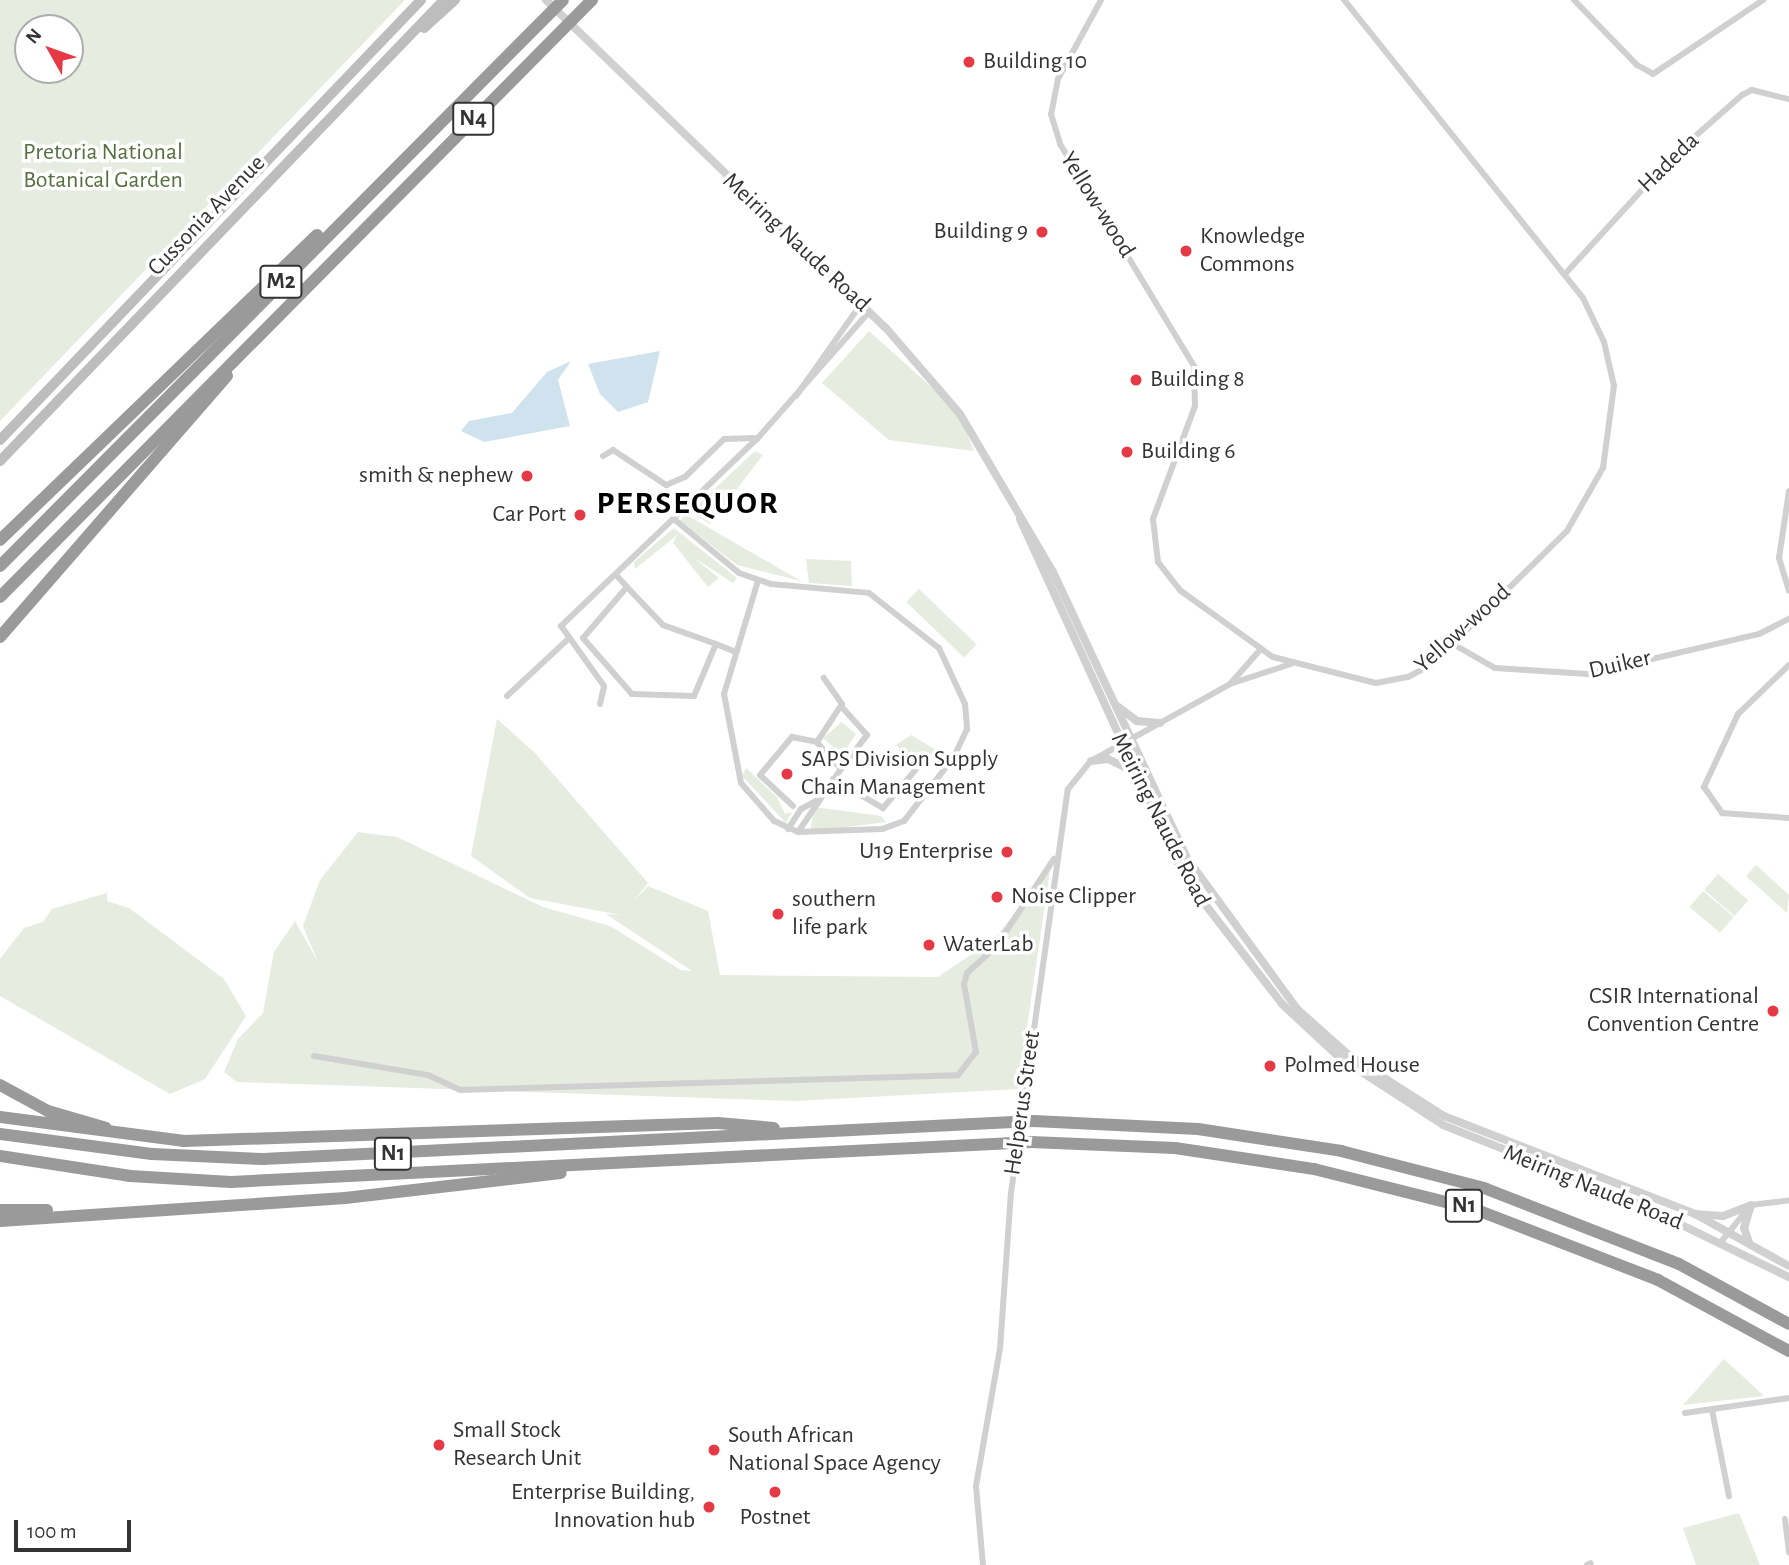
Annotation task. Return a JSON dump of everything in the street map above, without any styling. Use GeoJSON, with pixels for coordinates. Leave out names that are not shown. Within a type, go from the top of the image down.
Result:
{"type":"FeatureCollection","features":[{"type":"Feature","properties":{"kind":"highway"},"geometry":{"type":"LineString","coordinates":[[0,540],[558,0]]}},
{"type":"Feature","properties":{"kind":"highway","name":"M2"},"geometry":{"type":"LineString","coordinates":[[0,566],[563,0]]}},
{"type":"Feature","properties":{"kind":"highway","name":"N4"},"geometry":{"type":"LineString","coordinates":[[354,238],[592,0]]}},
{"type":"Feature","properties":{"kind":"highway"},"geometry":{"type":"LineString","coordinates":[[0,638],[354,238]]}},
{"type":"Feature","properties":{"kind":"highway","name":"M2"},"geometry":{"type":"LineString","coordinates":[[0,597],[354,238]]}},
{"type":"Feature","properties":{"kind":"highway"},"geometry":{"type":"LineString","coordinates":[[0,534],[26,514]]}},
{"type":"Feature","properties":{"kind":"highway"},"geometry":{"type":"LineString","coordinates":[[0,1085],[81,1122],[193,1141]]}},
{"type":"Feature","properties":{"kind":"highway"},"geometry":{"type":"LineString","coordinates":[[0,1117],[193,1141],[718,1123],[788,1132]]}},
{"type":"Feature","properties":{"kind":"highway","name":"N1"},"geometry":{"type":"LineString","coordinates":[[0,1134],[152,1154],[263,1159],[788,1132],[1086,1121],[1296,1142],[1443,1177],[1560,1214],[1679,1264],[1789,1324]]}},
{"type":"Feature","properties":{"kind":"highway","name":"N1"},"geometry":{"type":"LineString","coordinates":[[0,1156],[130,1176],[231,1182],[1072,1142],[1175,1148],[1314,1169],[1423,1194],[1577,1245],[1789,1350]]}},
{"type":"Feature","properties":{"kind":"highway"},"geometry":{"type":"LineString","coordinates":[[0,1221],[743,1163],[777,1154]]}},
{"type":"Feature","properties":{"kind":"highway"},"geometry":{"type":"LineString","coordinates":[[0,1210],[163,1210]]}},
{"type":"Feature","properties":{"kind":"main road","name":"Cussonia Avenue"},"geometry":{"type":"LineString","coordinates":[[0,440],[421,0]]}},
{"type":"Feature","properties":{"kind":"main road","name":"Cussonia Avenue"},"geometry":{"type":"LineString","coordinates":[[0,461],[444,0]]}},
{"type":"Feature","properties":{"kind":"main road"},"geometry":{"type":"LineString","coordinates":[[413,32],[455,0]]}},
{"type":"Feature","properties":{"kind":"street","name":"Meiring Naude Road"},"geometry":{"type":"LineString","coordinates":[[546,0],[861,304],[960,414],[1017,510],[1130,741],[1219,910],[1281,992],[1333,1042],[1462,1125],[1695,1214],[1789,1266]]}},
{"type":"Feature","properties":{"kind":"street","name":"Yellow-wood"},"geometry":{"type":"LineString","coordinates":[[1101,0],[1058,79],[1051,114],[1060,144],[1194,366],[1195,402],[1153,519],[1155,554],[1172,584],[1261,649],[1291,664],[1387,682],[1418,673],[1454,643],[1567,531],[1606,456],[1614,402],[1611,367],[1595,319],[1565,274],[1344,0]]}},
{"type":"Feature","properties":{"kind":"street"},"geometry":{"type":"LineString","coordinates":[[1574,0],[1643,71],[1667,70],[1763,0]]}},
{"type":"Feature","properties":{"kind":"street","name":"Hadeda"},"geometry":{"type":"LineString","coordinates":[[1565,274],[1675,154],[1744,93],[1789,99]]}},
{"type":"Feature","properties":{"kind":"street"},"geometry":{"type":"LineString","coordinates":[[796,398],[861,304]]}},
{"type":"Feature","properties":{"kind":"street"},"geometry":{"type":"LineString","coordinates":[[600,704],[604,686],[560,631],[565,621],[675,520],[796,398],[869,312]]}},
{"type":"Feature","properties":{"kind":"street"},"geometry":{"type":"LineString","coordinates":[[603,456],[613,450],[666,485],[685,477],[724,439],[754,438]]}},
{"type":"Feature","properties":{"kind":"street"},"geometry":{"type":"LineString","coordinates":[[1789,491],[1779,558],[1789,590]]}},
{"type":"Feature","properties":{"kind":"street","name":"Meiring Naude Road"},"geometry":{"type":"LineString","coordinates":[[1017,510],[1131,770],[1209,916],[1282,1004],[1340,1058],[1405,1104],[1478,1141],[1721,1242],[1789,1277]]}},
{"type":"Feature","properties":{"kind":"street"},"geometry":{"type":"LineString","coordinates":[[675,520],[732,568],[758,581],[869,593],[939,648],[965,704],[966,736],[915,811],[899,824],[798,832],[788,829],[744,788],[734,766],[724,694],[758,581]]}},
{"type":"Feature","properties":{"kind":"street"},"geometry":{"type":"LineString","coordinates":[[616,575],[663,625],[736,652]]}},
{"type":"Feature","properties":{"kind":"street"},"geometry":{"type":"LineString","coordinates":[[627,587],[581,634],[632,694],[694,696],[716,645]]}},
{"type":"Feature","properties":{"kind":"street","name":"Duiker"},"geometry":{"type":"LineString","coordinates":[[1454,643],[1496,668],[1588,674],[1759,634],[1789,619]]}},
{"type":"Feature","properties":{"kind":"street"},"geometry":{"type":"LineString","coordinates":[[507,696],[567,640]]}},
{"type":"Feature","properties":{"kind":"street"},"geometry":{"type":"LineString","coordinates":[[1230,684],[1261,649]]}},
{"type":"Feature","properties":{"kind":"street"},"geometry":{"type":"LineString","coordinates":[[1091,761],[1230,684],[1291,664]]}},
{"type":"Feature","properties":{"kind":"street"},"geometry":{"type":"LineString","coordinates":[[1789,665],[1738,714],[1704,787],[1722,813],[1789,818]]}},
{"type":"Feature","properties":{"kind":"street"},"geometry":{"type":"LineString","coordinates":[[798,832],[816,801],[867,735],[842,707],[839,693],[824,678]]}},
{"type":"Feature","properties":{"kind":"street"},"geometry":{"type":"LineString","coordinates":[[1112,701],[1134,720],[1160,723]]}},
{"type":"Feature","properties":{"kind":"street"},"geometry":{"type":"LineString","coordinates":[[817,742],[842,707]]}},
{"type":"Feature","properties":{"kind":"street"},"geometry":{"type":"LineString","coordinates":[[793,806],[760,775],[792,737],[817,742],[841,769]]}},
{"type":"Feature","properties":{"kind":"street"},"geometry":{"type":"LineString","coordinates":[[1091,761],[1108,759],[1131,770]]}},
{"type":"Feature","properties":{"kind":"street","name":"Helperus Street"},"geometry":{"type":"LineString","coordinates":[[983,1565],[976,1486],[1000,1349],[1011,1193],[1055,858],[1068,789],[1091,761]]}},
{"type":"Feature","properties":{"kind":"street"},"geometry":{"type":"LineString","coordinates":[[833,779],[883,808],[917,768]]}},
{"type":"Feature","properties":{"kind":"street"},"geometry":{"type":"LineString","coordinates":[[788,829],[801,809],[816,801]]}},
{"type":"Feature","properties":{"kind":"street"},"geometry":{"type":"LineString","coordinates":[[314,1056],[428,1075],[469,1090],[958,1075],[976,1052],[964,984],[1055,858]]}},
{"type":"Feature","properties":{"kind":"street"},"geometry":{"type":"LineString","coordinates":[[1695,1214],[1723,1216],[1751,1205],[1789,1200]]}},
{"type":"Feature","properties":{"kind":"street"},"geometry":{"type":"LineString","coordinates":[[1721,1242],[1751,1205]]}},
{"type":"Feature","properties":{"kind":"street"},"geometry":{"type":"LineString","coordinates":[[1750,1245],[1744,1228],[1751,1205]]}},
{"type":"Feature","properties":{"kind":"street"},"geometry":{"type":"LineString","coordinates":[[1685,1413],[1789,1398]]}},
{"type":"Feature","properties":{"kind":"street"},"geometry":{"type":"LineString","coordinates":[[1712,1410],[1729,1496]]}},
{"type":"Feature","properties":{"kind":"street"},"geometry":{"type":"LineString","coordinates":[[1785,1519],[1789,1552]]}},
{"type":"Feature","properties":{"kind":"green space","name":"Pretoria National Botanical Garden"},"geometry":{"type":"Polygon","coordinates":[[[0,0],[405,0],[0,421],[0,0]]]}},
{"type":"Feature","properties":{"kind":"green space"},"geometry":{"type":"Polygon","coordinates":[[[869,331],[958,411],[974,451],[889,440],[822,383],[869,331]]]}},
{"type":"Feature","properties":{"kind":"green space"},"geometry":{"type":"Polygon","coordinates":[[[755,451],[763,455],[710,524],[690,512],[755,451]]]}},
{"type":"Feature","properties":{"kind":"green space"},"geometry":{"type":"Polygon","coordinates":[[[685,514],[801,581],[737,565],[680,521],[685,514]]]}},
{"type":"Feature","properties":{"kind":"green space"},"geometry":{"type":"Polygon","coordinates":[[[674,528],[737,578],[733,583],[693,557],[719,578],[708,587],[673,543],[677,535],[635,569],[634,562],[674,528]]]}},
{"type":"Feature","properties":{"kind":"green space"},"geometry":{"type":"Polygon","coordinates":[[[806,559],[851,561],[852,586],[809,583],[806,559]]]}},
{"type":"Feature","properties":{"kind":"green space"},"geometry":{"type":"Polygon","coordinates":[[[919,589],[977,645],[964,658],[906,602],[919,589]]]}},
{"type":"Feature","properties":{"kind":"green space"},"geometry":{"type":"Polygon","coordinates":[[[497,719],[534,752],[648,883],[633,902],[648,886],[708,911],[720,975],[938,977],[994,939],[1050,870],[1018,1089],[795,1101],[237,1082],[224,1072],[238,1039],[263,1013],[274,952],[295,921],[318,962],[303,926],[320,880],[358,832],[397,837],[543,907],[610,926],[681,970],[692,971],[606,914],[621,915],[530,898],[471,856],[497,719]]]}},
{"type":"Feature","properties":{"kind":"green space"},"geometry":{"type":"Polygon","coordinates":[[[842,722],[856,734],[842,755],[823,738],[842,722]]]}},
{"type":"Feature","properties":{"kind":"green space"},"geometry":{"type":"Polygon","coordinates":[[[911,735],[939,752],[915,763],[896,745],[911,735]]]}},
{"type":"Feature","properties":{"kind":"green space"},"geometry":{"type":"Polygon","coordinates":[[[746,768],[777,797],[785,814],[792,812],[786,823],[742,776],[746,768]]]}},
{"type":"Feature","properties":{"kind":"green space"},"geometry":{"type":"Polygon","coordinates":[[[837,782],[852,797],[820,797],[837,782]]]}},
{"type":"Feature","properties":{"kind":"green space"},"geometry":{"type":"Polygon","coordinates":[[[814,807],[881,816],[886,822],[810,832],[814,807]]]}},
{"type":"Feature","properties":{"kind":"green space"},"geometry":{"type":"Polygon","coordinates":[[[1756,865],[1789,895],[1787,913],[1746,876],[1756,865]]]}},
{"type":"Feature","properties":{"kind":"green space"},"geometry":{"type":"Polygon","coordinates":[[[1718,874],[1748,900],[1734,916],[1704,890],[1718,874]]]}},
{"type":"Feature","properties":{"kind":"green space"},"geometry":{"type":"Polygon","coordinates":[[[1703,891],[1734,917],[1720,933],[1690,907],[1703,891]]]}},
{"type":"Feature","properties":{"kind":"green space"},"geometry":{"type":"Polygon","coordinates":[[[107,893],[107,901],[129,908],[224,979],[246,1016],[205,1079],[170,1094],[0,996],[0,959],[24,928],[43,922],[52,909],[107,893]]]}},
{"type":"Feature","properties":{"kind":"green space"},"geometry":{"type":"Polygon","coordinates":[[[1724,1359],[1764,1396],[1683,1405],[1724,1359]]]}},
{"type":"Feature","properties":{"kind":"green space"},"geometry":{"type":"Polygon","coordinates":[[[1739,1513],[1760,1565],[1696,1565],[1683,1528],[1739,1513]]]}},
{"type":"Feature","properties":{"kind":"water"},"geometry":{"type":"Polygon","coordinates":[[[660,351],[648,402],[618,412],[600,394],[588,364],[660,351]]]}},
{"type":"Feature","properties":{"kind":"water"},"geometry":{"type":"Polygon","coordinates":[[[571,361],[558,380],[570,426],[484,442],[461,431],[469,421],[512,413],[547,372],[571,361]]]}},
{"type":"Feature","properties":{"kind":"place","name":"Building 10"},"geometry":{"type":"Point","coordinates":[969,62]}},
{"type":"Feature","properties":{"kind":"place","name":"Building 9"},"geometry":{"type":"Point","coordinates":[1042,232]}},
{"type":"Feature","properties":{"kind":"place","name":"Knowledge Commons"},"geometry":{"type":"Point","coordinates":[1186,251]}},
{"type":"Feature","properties":{"kind":"place","name":"Building 8"},"geometry":{"type":"Point","coordinates":[1136,380]}},
{"type":"Feature","properties":{"kind":"place","name":"Building 6"},"geometry":{"type":"Point","coordinates":[1127,452]}},
{"type":"Feature","properties":{"kind":"place","name":"smith & nephew"},"geometry":{"type":"Point","coordinates":[527,476]}},
{"type":"Feature","properties":{"kind":"place","name":"Car Port"},"geometry":{"type":"Point","coordinates":[580,515]}},
{"type":"Feature","properties":{"kind":"place","name":"SAPS Division Supply Chain Management"},"geometry":{"type":"Point","coordinates":[787,774]}},
{"type":"Feature","properties":{"kind":"place","name":"U19 Enterprise"},"geometry":{"type":"Point","coordinates":[1007,852]}},
{"type":"Feature","properties":{"kind":"place","name":"Noise Clipper"},"geometry":{"type":"Point","coordinates":[997,897]}},
{"type":"Feature","properties":{"kind":"place","name":"southern life park"},"geometry":{"type":"Point","coordinates":[778,914]}},
{"type":"Feature","properties":{"kind":"place","name":"WaterLab"},"geometry":{"type":"Point","coordinates":[929,945]}},
{"type":"Feature","properties":{"kind":"place","name":"CSIR International Convention Centre"},"geometry":{"type":"Point","coordinates":[1773,1011]}},
{"type":"Feature","properties":{"kind":"place","name":"Polmed House"},"geometry":{"type":"Point","coordinates":[1270,1066]}},
{"type":"Feature","properties":{"kind":"place","name":"Small Stock Research Unit"},"geometry":{"type":"Point","coordinates":[439,1445]}},
{"type":"Feature","properties":{"kind":"place","name":"South African National Space Agency"},"geometry":{"type":"Point","coordinates":[714,1450]}},
{"type":"Feature","properties":{"kind":"place","name":"Postnet"},"geometry":{"type":"Point","coordinates":[775,1492]}},
{"type":"Feature","properties":{"kind":"place","name":"Enterprise Building, Innovation hub"},"geometry":{"type":"Point","coordinates":[709,1507]}},
{"type":"Feature","properties":{"kind":"district","name":"PERSEQUOR"},"geometry":{"type":"Point","coordinates":[688,503]}}]}
